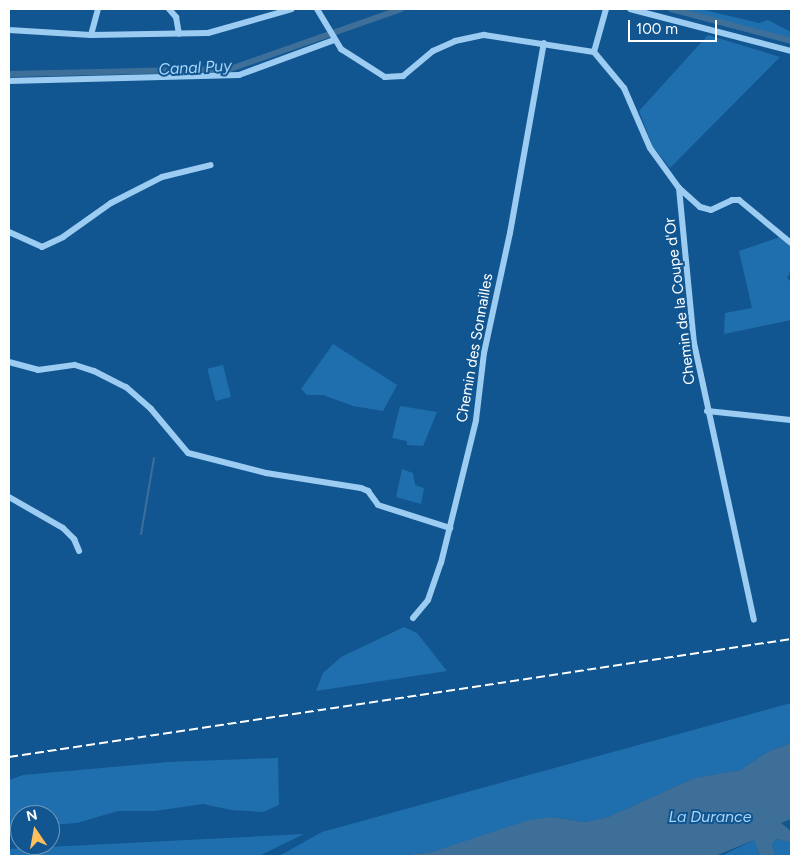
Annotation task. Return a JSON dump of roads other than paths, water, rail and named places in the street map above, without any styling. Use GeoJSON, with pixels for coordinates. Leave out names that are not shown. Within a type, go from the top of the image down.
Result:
{"type":"FeatureCollection","features":[{"type":"Feature","properties":{"kind":"street"},"geometry":{"type":"LineString","coordinates":[[91,35],[98,9]]}},
{"type":"Feature","properties":{"kind":"street"},"geometry":{"type":"LineString","coordinates":[[169,9],[176,17],[179,34]]}},
{"type":"Feature","properties":{"kind":"street"},"geometry":{"type":"LineString","coordinates":[[9,30],[91,35],[208,33],[292,9]]}},
{"type":"Feature","properties":{"kind":"street"},"geometry":{"type":"LineString","coordinates":[[317,9],[331,36],[362,64],[392,78],[403,76],[433,50],[455,41],[484,35],[594,52],[606,9]]}},
{"type":"Feature","properties":{"kind":"street"},"geometry":{"type":"LineString","coordinates":[[630,9],[791,51]]}},
{"type":"Feature","properties":{"kind":"street"},"geometry":{"type":"LineString","coordinates":[[9,80],[239,75],[331,36]]}},
{"type":"Feature","properties":{"kind":"street","name":"Chemin des Sonnailles"},"geometry":{"type":"LineString","coordinates":[[412,618],[432,593],[476,420],[484,353],[510,233],[544,44]]}},
{"type":"Feature","properties":{"kind":"street","name":"Chemin de la Coupe d'Or"},"geometry":{"type":"LineString","coordinates":[[594,52],[624,88],[650,148],[679,188],[700,207],[711,210],[732,200],[739,200],[791,243]]}},
{"type":"Feature","properties":{"kind":"street"},"geometry":{"type":"LineString","coordinates":[[9,232],[42,247],[63,237],[111,203],[162,177],[212,165]]}},
{"type":"Feature","properties":{"kind":"street","name":"Chemin de la Coupe d'Or"},"geometry":{"type":"LineString","coordinates":[[679,188],[694,343],[707,411],[754,620]]}},
{"type":"Feature","properties":{"kind":"street"},"geometry":{"type":"LineString","coordinates":[[9,362],[38,370],[75,365],[94,371],[126,387],[151,408],[188,453],[266,473],[361,488],[368,491],[378,505],[450,528]]}},
{"type":"Feature","properties":{"kind":"street"},"geometry":{"type":"LineString","coordinates":[[707,411],[791,420]]}},
{"type":"Feature","properties":{"kind":"street"},"geometry":{"type":"LineString","coordinates":[[9,497],[63,528],[74,539],[79,551]]}},
{"type":"Feature","properties":{"kind":"water","name":"La Durance"},"geometry":{"type":"Polygon","coordinates":[[[791,743],[791,819],[781,823],[791,831],[791,842],[777,839],[772,844],[775,856],[760,856],[754,840],[715,856],[399,856],[432,852],[529,820],[554,817],[584,822],[608,817],[694,778],[740,770],[769,751],[791,743]]]}},
{"type":"Feature","properties":{"kind":"waterway","name":"Canal Puy"},"geometry":{"type":"LineString","coordinates":[[9,74],[230,69],[401,9]]}},
{"type":"Feature","properties":{"kind":"waterway","name":"Canal Puy"},"geometry":{"type":"LineString","coordinates":[[671,9],[791,41]]}},
{"type":"Feature","properties":{"kind":"waterway"},"geometry":{"type":"LineString","coordinates":[[141,534],[154,458]]}},
{"type":"Feature","properties":{"kind":"railway"},"geometry":{"type":"LineString","coordinates":[[9,757],[791,639]]}}]}
